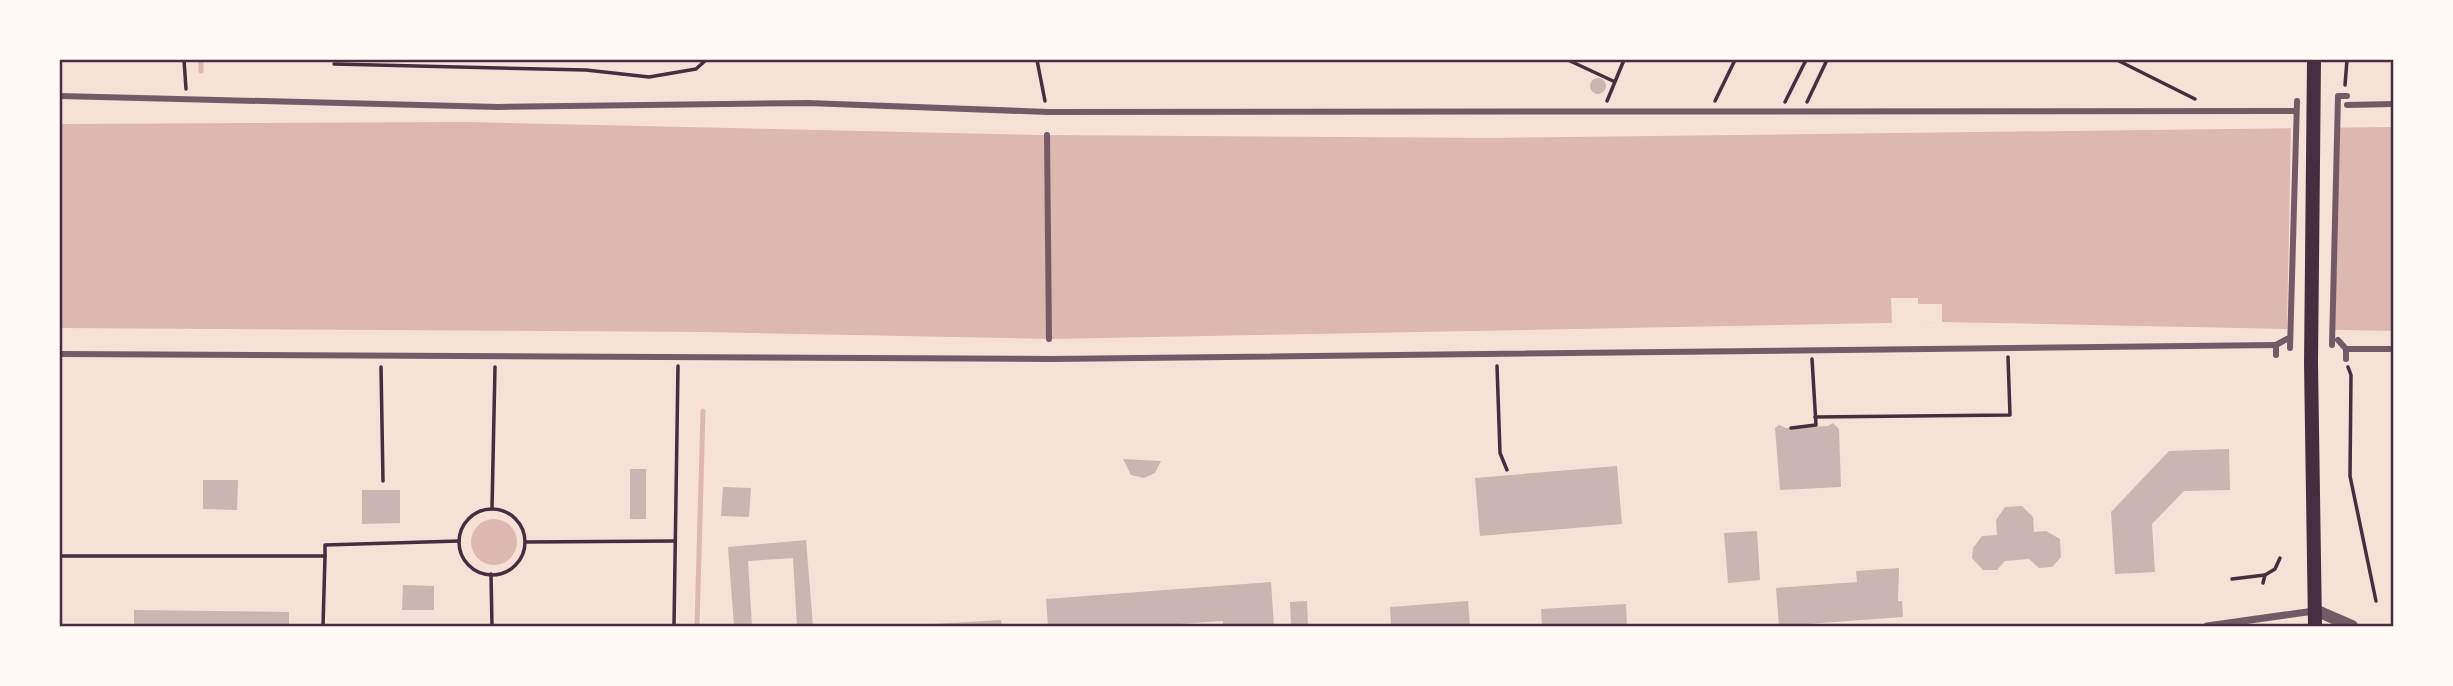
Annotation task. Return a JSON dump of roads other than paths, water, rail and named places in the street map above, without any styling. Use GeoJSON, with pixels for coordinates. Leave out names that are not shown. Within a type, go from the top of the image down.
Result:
{"type":"FeatureCollection","features":[{"type":"Feature","properties":{"kind":"main road"},"geometry":{"type":"LineString","coordinates":[[2314,60],[2311,363],[2315,626]]}},
{"type":"Feature","properties":{"kind":"street"},"geometry":{"type":"LineString","coordinates":[[60,96],[498,107],[808,103],[1048,112],[1711,109],[2294,111]]}},
{"type":"Feature","properties":{"kind":"street"},"geometry":{"type":"LineString","coordinates":[[2347,96],[2338,96],[2335,342],[2346,349],[2393,349]]}},
{"type":"Feature","properties":{"kind":"street"},"geometry":{"type":"LineString","coordinates":[[2290,348],[2297,101]]}},
{"type":"Feature","properties":{"kind":"street"},"geometry":{"type":"LineString","coordinates":[[2347,105],[2393,104]]}},
{"type":"Feature","properties":{"kind":"street"},"geometry":{"type":"LineString","coordinates":[[1047,135],[1049,339]]}},
{"type":"Feature","properties":{"kind":"street"},"geometry":{"type":"LineString","coordinates":[[60,354],[1051,359],[2276,345],[2287,339]]}},
{"type":"Feature","properties":{"kind":"street"},"geometry":{"type":"LineString","coordinates":[[2276,345],[2276,355]]}},
{"type":"Feature","properties":{"kind":"street"},"geometry":{"type":"LineString","coordinates":[[2346,349],[2346,359]]}},
{"type":"Feature","properties":{"kind":"street"},"geometry":{"type":"LineString","coordinates":[[2207,626],[2315,610],[2352,626]]}},
{"type":"Feature","properties":{"kind":"waterway"},"geometry":{"type":"LineString","coordinates":[[201,60],[201,71]]}},
{"type":"Feature","properties":{"kind":"waterway"},"geometry":{"type":"LineString","coordinates":[[697,626],[703,411]]}}]}
